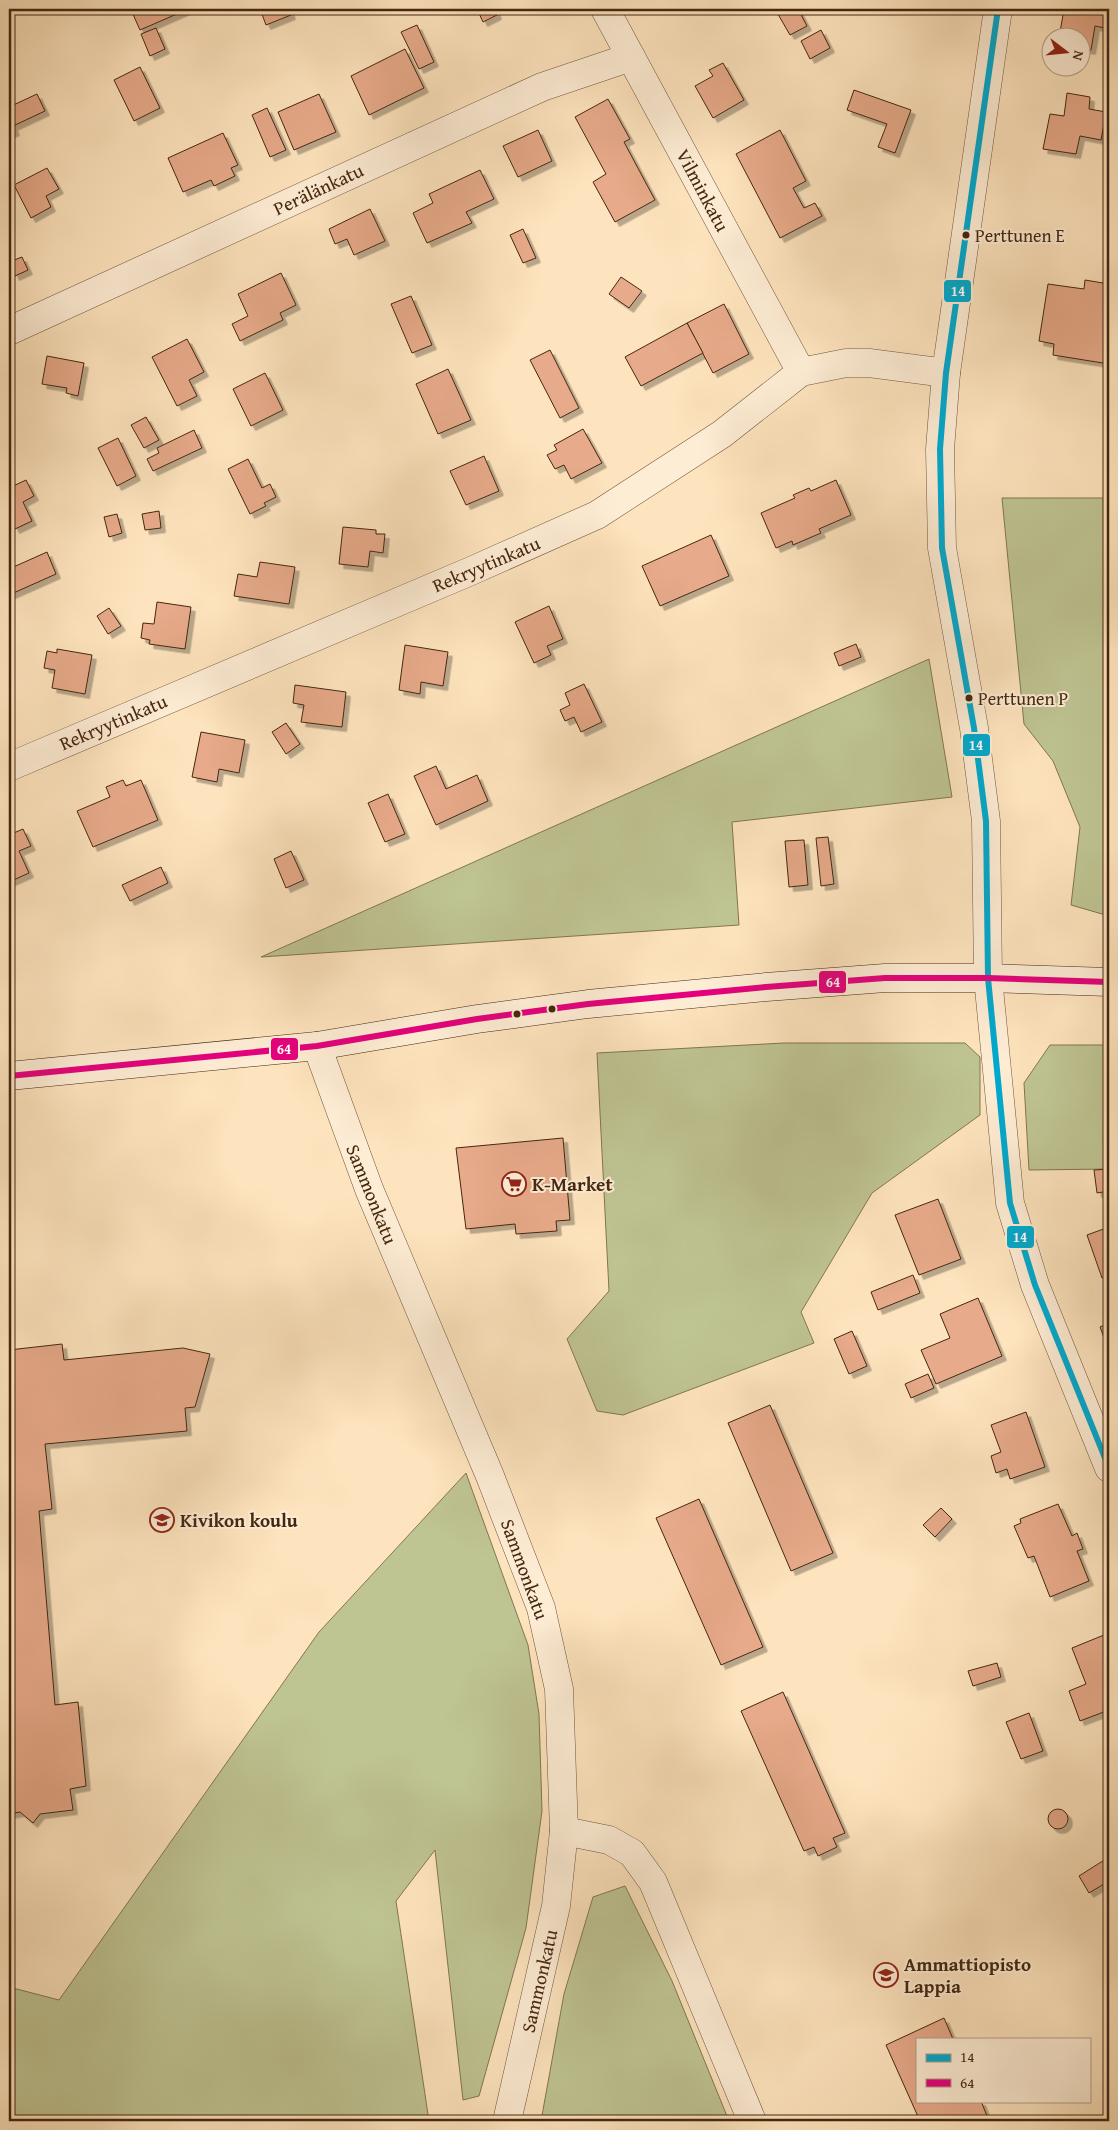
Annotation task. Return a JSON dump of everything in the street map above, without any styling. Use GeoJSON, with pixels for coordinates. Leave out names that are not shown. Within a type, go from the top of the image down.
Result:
{"type":"FeatureCollection","features":[{"type":"Feature","properties":{"kind":"street","name":"Vilminkatu"},"geometry":{"type":"LineString","coordinates":[[605,9],[801,372]]}},
{"type":"Feature","properties":{"kind":"street"},"geometry":{"type":"LineString","coordinates":[[998,9],[946,373],[940,449],[942,548],[974,728],[986,822],[988,978],[1010,1203],[1035,1285],[1104,1437],[1109,1468]]}},
{"type":"Feature","properties":{"kind":"street","name":"Perälänkatu"},"geometry":{"type":"LineString","coordinates":[[9,330],[542,87],[631,57]]}},
{"type":"Feature","properties":{"kind":"street","name":"Rekryytinkatu"},"geometry":{"type":"LineString","coordinates":[[12,758],[470,571],[597,515],[722,434],[801,372],[832,365],[869,363],[946,373]]}},
{"type":"Feature","properties":{"kind":"street"},"geometry":{"type":"LineString","coordinates":[[9,1076],[317,1046],[477,1019],[607,1002],[885,978],[988,978],[1109,982]]}},
{"type":"Feature","properties":{"kind":"street","name":"Sammonkatu"},"geometry":{"type":"LineString","coordinates":[[317,1046],[369,1189],[490,1476],[541,1608],[559,1689],[564,1831],[556,1906],[507,2121]]}},
{"type":"Feature","properties":{"kind":"street"},"geometry":{"type":"LineString","coordinates":[[564,1831],[610,1840],[632,1853],[653,1882],[752,2121]]}},
{"type":"Feature","properties":{"kind":"green space"},"geometry":{"type":"Polygon","coordinates":[[[1002,498],[1109,498],[1109,916],[1071,905],[1080,827],[1053,761],[1024,724],[1002,498]]]}},
{"type":"Feature","properties":{"kind":"green space"},"geometry":{"type":"Polygon","coordinates":[[[929,659],[952,797],[732,822],[739,925],[261,957],[929,659]]]}},
{"type":"Feature","properties":{"kind":"green space"},"geometry":{"type":"Polygon","coordinates":[[[784,1043],[965,1043],[980,1057],[980,1115],[872,1193],[801,1312],[814,1343],[623,1415],[597,1411],[567,1339],[609,1291],[597,1053],[784,1043]]]}},
{"type":"Feature","properties":{"kind":"green space"},"geometry":{"type":"Polygon","coordinates":[[[1050,1045],[1109,1045],[1109,1169],[1029,1170],[1024,1083],[1050,1045]]]}},
{"type":"Feature","properties":{"kind":"green space"},"geometry":{"type":"Polygon","coordinates":[[[466,1473],[528,1645],[539,1714],[542,1811],[526,1928],[479,2096],[463,2100],[435,1850],[396,1901],[429,2121],[9,2121],[9,1987],[59,2000],[319,1632],[466,1473]]]}},
{"type":"Feature","properties":{"kind":"green space"},"geometry":{"type":"Polygon","coordinates":[[[625,1886],[672,1981],[729,2121],[541,2121],[564,1994],[593,1897],[625,1886]]]}},
{"type":"Feature","properties":{"kind":"building"},"geometry":{"type":"Polygon","coordinates":[[[139,9],[186,10],[140,30],[132,12],[139,9]]]}},
{"type":"Feature","properties":{"kind":"building"},"geometry":{"type":"Polygon","coordinates":[[[260,9],[289,9],[291,15],[266,25],[260,9]]]}},
{"type":"Feature","properties":{"kind":"building"},"geometry":{"type":"Polygon","coordinates":[[[477,9],[495,9],[497,15],[483,22],[477,9]]]}},
{"type":"Feature","properties":{"kind":"building"},"geometry":{"type":"Polygon","coordinates":[[[775,9],[798,9],[807,26],[790,35],[775,9]]]}},
{"type":"Feature","properties":{"kind":"building"},"geometry":{"type":"Polygon","coordinates":[[[1064,9],[1108,11],[1105,28],[1095,26],[1091,50],[1090,28],[1061,28],[1064,9]]]}},
{"type":"Feature","properties":{"kind":"building"},"geometry":{"type":"Polygon","coordinates":[[[417,25],[434,62],[419,69],[401,32],[417,25]]]}},
{"type":"Feature","properties":{"kind":"building"},"geometry":{"type":"Polygon","coordinates":[[[156,28],[165,49],[150,56],[141,34],[156,28]]]}},
{"type":"Feature","properties":{"kind":"building"},"geometry":{"type":"Polygon","coordinates":[[[821,30],[830,48],[810,59],[801,41],[821,30]]]}},
{"type":"Feature","properties":{"kind":"building"},"geometry":{"type":"Polygon","coordinates":[[[405,49],[424,88],[369,115],[351,76],[405,49]]]}},
{"type":"Feature","properties":{"kind":"building"},"geometry":{"type":"Polygon","coordinates":[[[723,63],[744,100],[713,118],[695,86],[713,76],[709,70],[723,63]]]}},
{"type":"Feature","properties":{"kind":"building"},"geometry":{"type":"Polygon","coordinates":[[[140,67],[160,108],[134,121],[114,80],[140,67]]]}},
{"type":"Feature","properties":{"kind":"building"},"geometry":{"type":"Polygon","coordinates":[[[854,90],[911,110],[895,153],[878,147],[887,124],[847,110],[854,90]]]}},
{"type":"Feature","properties":{"kind":"building"},"geometry":{"type":"Polygon","coordinates":[[[1067,93],[1090,97],[1089,109],[1106,112],[1101,140],[1080,136],[1076,154],[1043,149],[1050,114],[1064,116],[1067,93]]]}},
{"type":"Feature","properties":{"kind":"building"},"geometry":{"type":"Polygon","coordinates":[[[37,94],[45,111],[13,126],[15,131],[9,134],[9,107],[37,94]]]}},
{"type":"Feature","properties":{"kind":"building"},"geometry":{"type":"Polygon","coordinates":[[[319,94],[336,132],[294,150],[278,112],[319,94]]]}},
{"type":"Feature","properties":{"kind":"building"},"geometry":{"type":"Polygon","coordinates":[[[608,99],[630,139],[624,142],[655,200],[615,222],[593,182],[606,174],[575,117],[608,99]]]}},
{"type":"Feature","properties":{"kind":"building"},"geometry":{"type":"Polygon","coordinates":[[[267,108],[286,150],[270,157],[252,115],[267,108]]]}},
{"type":"Feature","properties":{"kind":"building"},"geometry":{"type":"Polygon","coordinates":[[[538,130],[552,161],[518,177],[503,146],[538,130]]]}},
{"type":"Feature","properties":{"kind":"building"},"geometry":{"type":"Polygon","coordinates":[[[780,130],[806,181],[793,188],[804,208],[815,203],[822,216],[780,238],[736,154],[780,130]]]}},
{"type":"Feature","properties":{"kind":"building"},"geometry":{"type":"Polygon","coordinates":[[[223,133],[238,165],[231,168],[235,176],[214,186],[211,180],[183,192],[168,158],[223,133]]]}},
{"type":"Feature","properties":{"kind":"building"},"geometry":{"type":"Polygon","coordinates":[[[47,168],[59,189],[46,196],[51,207],[31,218],[14,185],[47,168]]]}},
{"type":"Feature","properties":{"kind":"building"},"geometry":{"type":"Polygon","coordinates":[[[480,170],[494,199],[466,212],[472,223],[427,243],[413,213],[433,203],[429,194],[480,170]]]}},
{"type":"Feature","properties":{"kind":"building"},"geometry":{"type":"Polygon","coordinates":[[[370,209],[385,241],[354,255],[347,239],[335,244],[329,229],[370,209]]]}},
{"type":"Feature","properties":{"kind":"building"},"geometry":{"type":"Polygon","coordinates":[[[523,229],[536,258],[523,263],[510,235],[523,229]]]}},
{"type":"Feature","properties":{"kind":"building"},"geometry":{"type":"Polygon","coordinates":[[[22,257],[28,270],[15,276],[9,262],[22,257]]]}},
{"type":"Feature","properties":{"kind":"building"},"geometry":{"type":"Polygon","coordinates":[[[281,273],[296,305],[280,313],[283,320],[240,341],[232,324],[248,316],[238,294],[281,273]]]}},
{"type":"Feature","properties":{"kind":"building"},"geometry":{"type":"Polygon","coordinates":[[[621,277],[642,291],[629,308],[609,294],[621,277]]]}},
{"type":"Feature","properties":{"kind":"building"},"geometry":{"type":"Polygon","coordinates":[[[1085,280],[1109,284],[1109,364],[1053,355],[1054,344],[1039,341],[1048,284],[1084,289],[1085,280]]]}},
{"type":"Feature","properties":{"kind":"building"},"geometry":{"type":"Polygon","coordinates":[[[411,296],[432,345],[412,353],[391,304],[411,296]]]}},
{"type":"Feature","properties":{"kind":"building"},"geometry":{"type":"Polygon","coordinates":[[[724,304],[749,354],[713,373],[687,323],[724,304]]]}},
{"type":"Feature","properties":{"kind":"building"},"geometry":{"type":"Polygon","coordinates":[[[687,323],[703,353],[641,386],[625,357],[687,323]]]}},
{"type":"Feature","properties":{"kind":"building"},"geometry":{"type":"Polygon","coordinates":[[[187,339],[204,372],[189,380],[197,396],[177,406],[152,357],[187,339]]]}},
{"type":"Feature","properties":{"kind":"building"},"geometry":{"type":"Polygon","coordinates":[[[550,350],[579,408],[560,418],[530,360],[550,350]]]}},
{"type":"Feature","properties":{"kind":"building"},"geometry":{"type":"Polygon","coordinates":[[[47,356],[84,363],[78,396],[66,393],[67,388],[42,384],[47,356]]]}},
{"type":"Feature","properties":{"kind":"building"},"geometry":{"type":"Polygon","coordinates":[[[448,369],[471,420],[438,434],[416,384],[448,369]]]}},
{"type":"Feature","properties":{"kind":"building"},"geometry":{"type":"Polygon","coordinates":[[[265,373],[283,410],[251,426],[233,389],[265,373]]]}},
{"type":"Feature","properties":{"kind":"building"},"geometry":{"type":"Polygon","coordinates":[[[146,417],[159,440],[144,448],[131,425],[146,417]]]}},
{"type":"Feature","properties":{"kind":"building"},"geometry":{"type":"Polygon","coordinates":[[[583,429],[602,463],[571,479],[564,465],[555,469],[547,455],[557,450],[554,445],[583,429]]]}},
{"type":"Feature","properties":{"kind":"building"},"geometry":{"type":"Polygon","coordinates":[[[194,430],[202,448],[153,471],[147,459],[159,453],[157,448],[194,430]]]}},
{"type":"Feature","properties":{"kind":"building"},"geometry":{"type":"Polygon","coordinates":[[[118,438],[136,476],[117,486],[98,448],[118,438]]]}},
{"type":"Feature","properties":{"kind":"building"},"geometry":{"type":"Polygon","coordinates":[[[484,456],[499,491],[466,505],[450,471],[484,456]]]}},
{"type":"Feature","properties":{"kind":"building"},"geometry":{"type":"Polygon","coordinates":[[[248,459],[262,488],[270,484],[276,497],[264,503],[266,506],[250,514],[228,469],[248,459]]]}},
{"type":"Feature","properties":{"kind":"building"},"geometry":{"type":"Polygon","coordinates":[[[26,480],[34,496],[23,502],[32,521],[15,529],[9,516],[9,488],[26,480]]]}},
{"type":"Feature","properties":{"kind":"building"},"geometry":{"type":"Polygon","coordinates":[[[836,480],[851,515],[819,529],[821,533],[793,545],[792,541],[776,548],[761,513],[795,498],[793,495],[809,488],[811,491],[836,480]]]}},
{"type":"Feature","properties":{"kind":"building"},"geometry":{"type":"Polygon","coordinates":[[[159,511],[161,528],[145,530],[142,514],[159,511]]]}},
{"type":"Feature","properties":{"kind":"building"},"geometry":{"type":"Polygon","coordinates":[[[117,514],[122,533],[109,537],[104,517],[117,514]]]}},
{"type":"Feature","properties":{"kind":"building"},"geometry":{"type":"Polygon","coordinates":[[[343,527],[376,530],[376,534],[385,534],[383,553],[370,551],[368,567],[339,564],[343,527]]]}},
{"type":"Feature","properties":{"kind":"building"},"geometry":{"type":"Polygon","coordinates":[[[711,535],[729,576],[660,606],[642,566],[711,535]]]}},
{"type":"Feature","properties":{"kind":"building"},"geometry":{"type":"Polygon","coordinates":[[[47,552],[56,574],[9,595],[9,569],[47,552]]]}},
{"type":"Feature","properties":{"kind":"building"},"geometry":{"type":"Polygon","coordinates":[[[260,562],[295,567],[289,604],[234,596],[238,574],[257,577],[260,562]]]}},
{"type":"Feature","properties":{"kind":"building"},"geometry":{"type":"Polygon","coordinates":[[[157,602],[191,607],[185,649],[149,644],[150,640],[141,638],[143,623],[154,624],[157,602]]]}},
{"type":"Feature","properties":{"kind":"building"},"geometry":{"type":"Polygon","coordinates":[[[549,606],[563,639],[547,646],[551,655],[534,663],[515,622],[549,606]]]}},
{"type":"Feature","properties":{"kind":"building"},"geometry":{"type":"Polygon","coordinates":[[[109,608],[121,626],[108,634],[97,616],[109,608]]]}},
{"type":"Feature","properties":{"kind":"building"},"geometry":{"type":"Polygon","coordinates":[[[856,644],[861,657],[839,666],[834,653],[856,644]]]}},
{"type":"Feature","properties":{"kind":"building"},"geometry":{"type":"Polygon","coordinates":[[[405,645],[448,652],[443,686],[421,682],[420,694],[399,690],[405,645]]]}},
{"type":"Feature","properties":{"kind":"building"},"geometry":{"type":"Polygon","coordinates":[[[57,649],[92,655],[85,694],[52,688],[55,670],[44,668],[47,651],[57,653],[57,649]]]}},
{"type":"Feature","properties":{"kind":"building"},"geometry":{"type":"Polygon","coordinates":[[[584,684],[602,722],[581,732],[574,717],[565,721],[560,710],[570,705],[565,693],[584,684]]]}},
{"type":"Feature","properties":{"kind":"building"},"geometry":{"type":"Polygon","coordinates":[[[295,685],[346,692],[342,727],[301,722],[304,705],[293,703],[295,685]]]}},
{"type":"Feature","properties":{"kind":"building"},"geometry":{"type":"Polygon","coordinates":[[[286,723],[300,744],[286,754],[272,732],[286,723]]]}},
{"type":"Feature","properties":{"kind":"building"},"geometry":{"type":"Polygon","coordinates":[[[201,732],[245,740],[239,773],[219,769],[217,782],[192,777],[201,732]]]}},
{"type":"Feature","properties":{"kind":"building"},"geometry":{"type":"Polygon","coordinates":[[[436,766],[446,789],[477,775],[488,801],[436,825],[414,776],[436,766]]]}},
{"type":"Feature","properties":{"kind":"building"},"geometry":{"type":"Polygon","coordinates":[[[123,780],[126,786],[141,780],[158,820],[93,847],[77,811],[110,797],[106,787],[123,780]]]}},
{"type":"Feature","properties":{"kind":"building"},"geometry":{"type":"Polygon","coordinates":[[[388,794],[405,834],[385,842],[368,803],[388,794]]]}},
{"type":"Feature","properties":{"kind":"building"},"geometry":{"type":"Polygon","coordinates":[[[23,829],[31,846],[19,851],[29,873],[9,882],[9,835],[23,829]]]}},
{"type":"Feature","properties":{"kind":"building"},"geometry":{"type":"Polygon","coordinates":[[[828,837],[834,884],[821,886],[816,838],[828,837]]]}},
{"type":"Feature","properties":{"kind":"building"},"geometry":{"type":"Polygon","coordinates":[[[804,840],[808,885],[789,887],[785,841],[804,840]]]}},
{"type":"Feature","properties":{"kind":"building"},"geometry":{"type":"Polygon","coordinates":[[[291,851],[304,880],[286,888],[274,859],[291,851]]]}},
{"type":"Feature","properties":{"kind":"building"},"geometry":{"type":"Polygon","coordinates":[[[161,867],[168,883],[130,901],[122,885],[161,867]]]}},
{"type":"Feature","properties":{"kind":"building","name":"K-Market"},"geometry":{"type":"Polygon","coordinates":[[[563,1138],[570,1220],[556,1221],[557,1231],[516,1234],[515,1224],[466,1229],[456,1148],[563,1138]]]}},
{"type":"Feature","properties":{"kind":"building"},"geometry":{"type":"Polygon","coordinates":[[[1109,1169],[1109,1191],[1097,1193],[1094,1170],[1109,1169]]]}},
{"type":"Feature","properties":{"kind":"building"},"geometry":{"type":"Polygon","coordinates":[[[938,1199],[961,1259],[919,1275],[895,1215],[938,1199]]]}},
{"type":"Feature","properties":{"kind":"building"},"geometry":{"type":"Polygon","coordinates":[[[1109,1227],[1109,1276],[1102,1278],[1087,1235],[1109,1227]]]}},
{"type":"Feature","properties":{"kind":"building"},"geometry":{"type":"Polygon","coordinates":[[[913,1275],[920,1293],[878,1310],[871,1292],[913,1275]]]}},
{"type":"Feature","properties":{"kind":"building"},"geometry":{"type":"Polygon","coordinates":[[[978,1298],[1002,1356],[936,1384],[921,1350],[950,1338],[940,1314],[978,1298]]]}},
{"type":"Feature","properties":{"kind":"building"},"geometry":{"type":"Polygon","coordinates":[[[1109,1323],[1109,1351],[1100,1327],[1109,1323]]]}},
{"type":"Feature","properties":{"kind":"building"},"geometry":{"type":"Polygon","coordinates":[[[852,1331],[867,1366],[849,1374],[834,1339],[852,1331]]]}},
{"type":"Feature","properties":{"kind":"building"},"geometry":{"type":"Polygon","coordinates":[[[62,1344],[64,1360],[183,1348],[210,1354],[195,1407],[185,1408],[187,1431],[45,1444],[52,1509],[39,1511],[55,1705],[78,1702],[86,1786],[70,1789],[73,1810],[40,1814],[33,1823],[20,1812],[9,1814],[9,1350],[62,1344]]]}},
{"type":"Feature","properties":{"kind":"building"},"geometry":{"type":"Polygon","coordinates":[[[928,1374],[934,1388],[911,1398],[905,1384],[928,1374]]]}},
{"type":"Feature","properties":{"kind":"building"},"geometry":{"type":"Polygon","coordinates":[[[770,1405],[833,1553],[791,1571],[728,1423],[770,1405]]]}},
{"type":"Feature","properties":{"kind":"building"},"geometry":{"type":"Polygon","coordinates":[[[1026,1412],[1045,1467],[1010,1479],[1007,1469],[996,1473],[991,1456],[1001,1452],[991,1425],[1026,1412]]]}},
{"type":"Feature","properties":{"kind":"building"},"geometry":{"type":"Polygon","coordinates":[[[699,1499],[763,1647],[721,1665],[656,1518],[699,1499]]]}},
{"type":"Feature","properties":{"kind":"building"},"geometry":{"type":"Polygon","coordinates":[[[1058,1504],[1072,1536],[1077,1533],[1083,1549],[1077,1551],[1089,1581],[1050,1597],[1034,1556],[1028,1558],[1014,1526],[1021,1523],[1020,1519],[1058,1504]]]}},
{"type":"Feature","properties":{"kind":"building"},"geometry":{"type":"Polygon","coordinates":[[[941,1508],[952,1519],[935,1537],[923,1525],[941,1508]]]}},
{"type":"Feature","properties":{"kind":"building"},"geometry":{"type":"Polygon","coordinates":[[[1109,1633],[1109,1710],[1080,1721],[1069,1691],[1086,1684],[1072,1648],[1109,1633]]]}},
{"type":"Feature","properties":{"kind":"building"},"geometry":{"type":"Polygon","coordinates":[[[997,1663],[1001,1677],[973,1686],[968,1671],[997,1663]]]}},
{"type":"Feature","properties":{"kind":"building"},"geometry":{"type":"Polygon","coordinates":[[[783,1692],[845,1833],[833,1838],[837,1847],[818,1856],[814,1847],[804,1851],[741,1711],[783,1692]]]}},
{"type":"Feature","properties":{"kind":"building"},"geometry":{"type":"Polygon","coordinates":[[[1029,1713],[1043,1751],[1021,1759],[1006,1722],[1029,1713]]]}},
{"type":"Feature","properties":{"kind":"building"},"geometry":{"type":"Polygon","coordinates":[[[1058,1809],[1065,1812],[1068,1819],[1065,1826],[1058,1829],[1051,1826],[1048,1819],[1051,1812],[1058,1809]]]}},
{"type":"Feature","properties":{"kind":"building"},"geometry":{"type":"Polygon","coordinates":[[[1109,1857],[1109,1881],[1089,1893],[1079,1876],[1109,1857]]]}},
{"type":"Feature","properties":{"kind":"building"},"geometry":{"type":"Polygon","coordinates":[[[944,2018],[953,2038],[916,2038],[916,2102],[981,2102],[989,2121],[920,2121],[886,2045],[944,2018]]]}},
{"type":"Feature","properties":{"kind":"transit line","name":"14"},"geometry":{"type":"LineString","coordinates":[[998,9],[946,373],[940,449],[942,548],[974,728],[986,821],[988,978],[1010,1203],[1035,1285],[1109,1468]]}},
{"type":"Feature","properties":{"kind":"transit line","name":"64"},"geometry":{"type":"LineString","coordinates":[[9,1076],[317,1046],[477,1019],[588,1004],[766,987],[885,978],[988,978],[1109,982]]}},
{"type":"Feature","properties":{"kind":"place","name":"Perttunen E"},"geometry":{"type":"Point","coordinates":[966,235]}},
{"type":"Feature","properties":{"kind":"place","name":"Perttunen P"},"geometry":{"type":"Point","coordinates":[969,698]}},
{"type":"Feature","properties":{"kind":"place","name":"K-Market"},"geometry":{"type":"Point","coordinates":[514,1184]}},
{"type":"Feature","properties":{"kind":"place","name":"Kivikon koulu"},"geometry":{"type":"Point","coordinates":[162,1520]}},
{"type":"Feature","properties":{"kind":"place","name":"Ammattiopisto Lappia"},"geometry":{"type":"Point","coordinates":[886,1975]}}]}
